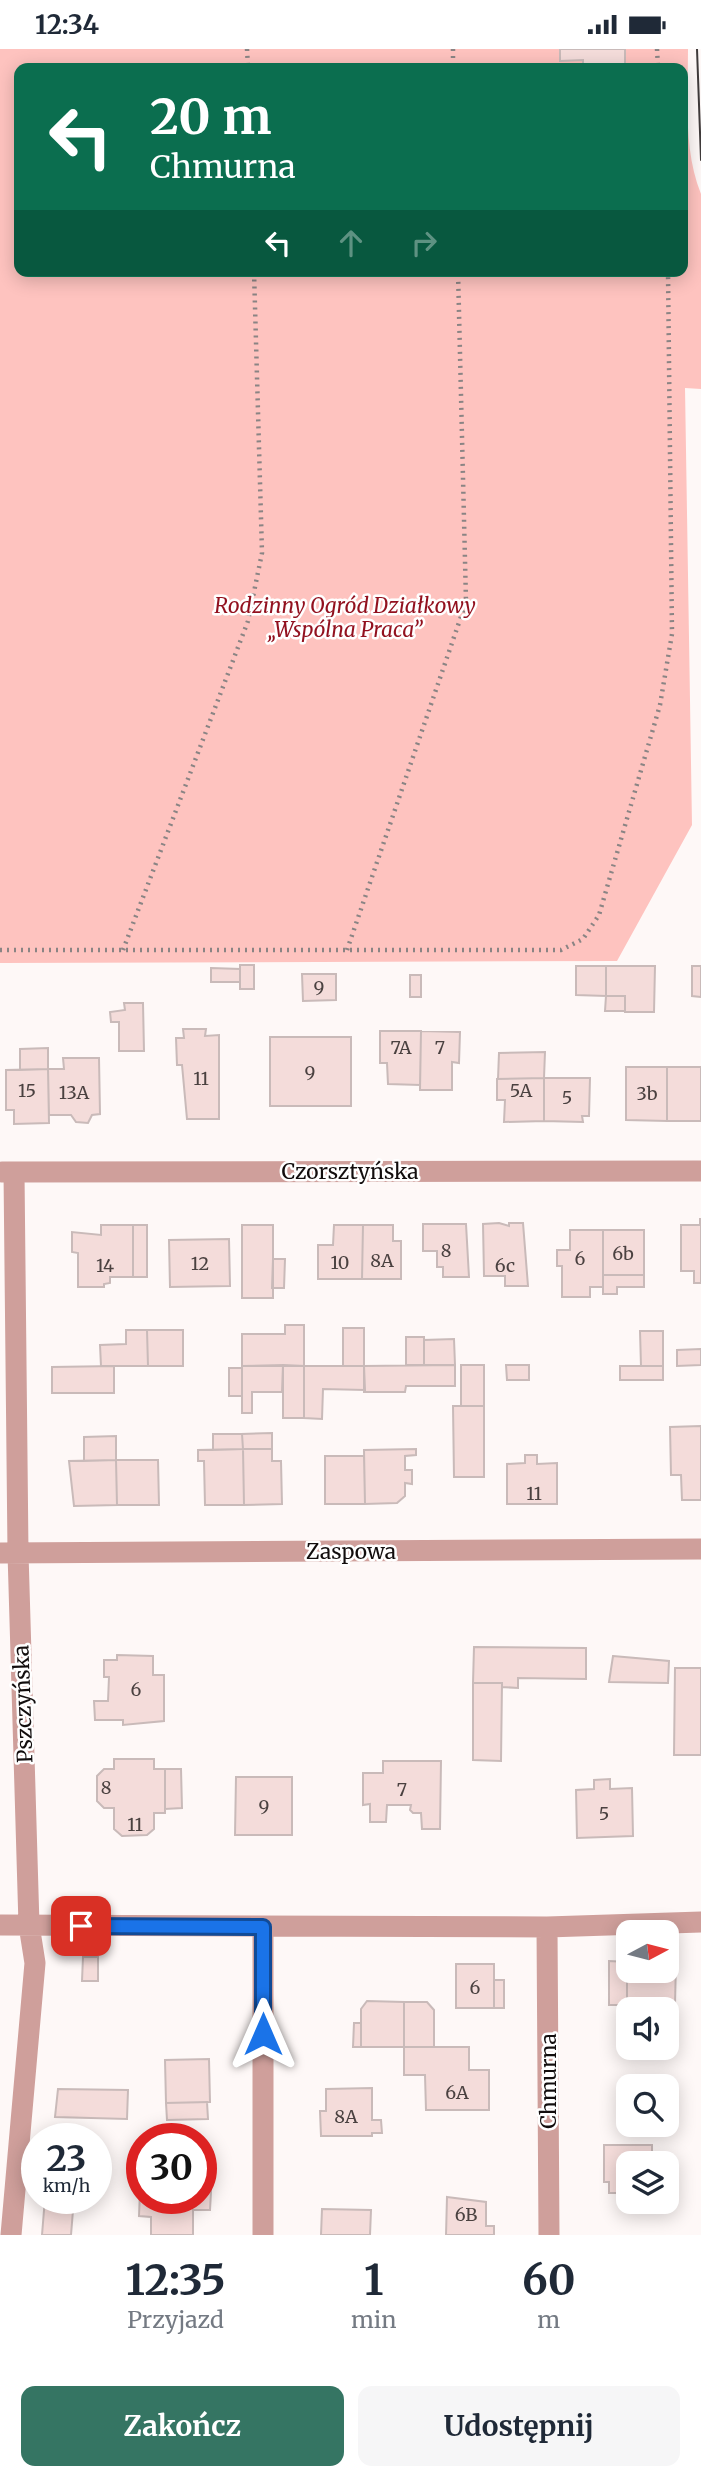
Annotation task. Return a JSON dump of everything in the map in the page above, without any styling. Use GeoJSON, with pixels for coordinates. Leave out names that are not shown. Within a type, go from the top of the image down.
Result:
{"type":"FeatureCollection","features":[{"type":"Feature","properties":{"kind":"street","name":"Czorsztyńska"},"geometry":{"type":"LineString","coordinates":[[7,1172],[701,1171]]}},
{"type":"Feature","properties":{"kind":"street","name":"Pszczyńska"},"geometry":{"type":"LineString","coordinates":[[7,1172],[9,1553],[29,1925],[36,1963],[11,2235]]}},
{"type":"Feature","properties":{"kind":"street","name":"Zaspowa"},"geometry":{"type":"LineString","coordinates":[[9,1553],[701,1549]]}},
{"type":"Feature","properties":{"kind":"street"},"geometry":{"type":"LineString","coordinates":[[0,1925],[547,1927],[701,1922]]}},
{"type":"Feature","properties":{"kind":"street"},"geometry":{"type":"LineString","coordinates":[[263,1927],[263,2235]]}},
{"type":"Feature","properties":{"kind":"street","name":"Chmurna"},"geometry":{"type":"LineString","coordinates":[[547,1927],[549,2235]]}},
{"type":"Feature","properties":{"kind":"path"},"geometry":{"type":"LineString","coordinates":[[123,950],[248,621],[262,553],[254,277]]}},
{"type":"Feature","properties":{"kind":"path"},"geometry":{"type":"LineString","coordinates":[[347,950],[466,602],[458,277]]}},
{"type":"Feature","properties":{"kind":"path"},"geometry":{"type":"LineString","coordinates":[[0,950],[561,950],[583,939],[599,915],[660,705],[672,634],[668,277]]}},
{"type":"Feature","properties":{"kind":"green space","name":"Rodzinny Ogród Działkowy „Wspólna Praca”"},"geometry":{"type":"Polygon","coordinates":[[[0,49],[688,49],[688,63],[14,63],[14,277],[688,277],[688,122],[691,159],[701,194],[701,389],[685,388],[692,825],[617,961],[0,963],[0,49]]]}},
{"type":"Feature","properties":{"kind":"building"},"geometry":{"type":"Polygon","coordinates":[[[560,49],[625,49],[625,63],[560,61],[560,49]]]}},
{"type":"Feature","properties":{"kind":"building"},"geometry":{"type":"Polygon","coordinates":[[[240,965],[254,965],[254,989],[240,989],[240,965]]]}},
{"type":"Feature","properties":{"kind":"building"},"geometry":{"type":"Polygon","coordinates":[[[576,966],[606,966],[606,996],[576,995],[576,966]]]}},
{"type":"Feature","properties":{"kind":"building"},"geometry":{"type":"Polygon","coordinates":[[[606,966],[655,966],[654,1012],[625,1012],[625,996],[606,996],[606,966]]]}},
{"type":"Feature","properties":{"kind":"building"},"geometry":{"type":"Polygon","coordinates":[[[692,966],[701,966],[701,997],[692,996],[692,966]]]}},
{"type":"Feature","properties":{"kind":"building"},"geometry":{"type":"Polygon","coordinates":[[[211,968],[240,969],[240,982],[211,982],[211,968]]]}},
{"type":"Feature","properties":{"kind":"building"},"geometry":{"type":"Polygon","coordinates":[[[302,974],[336,974],[336,1000],[303,1001],[302,974]]]}},
{"type":"Feature","properties":{"kind":"building"},"geometry":{"type":"Polygon","coordinates":[[[410,975],[421,975],[421,997],[410,997],[410,975]]]}},
{"type":"Feature","properties":{"kind":"building"},"geometry":{"type":"Polygon","coordinates":[[[606,996],[625,996],[625,1011],[605,1011],[606,996]]]}},
{"type":"Feature","properties":{"kind":"building"},"geometry":{"type":"Polygon","coordinates":[[[124,1003],[143,1003],[144,1051],[119,1051],[119,1022],[111,1022],[110,1012],[125,1010],[124,1003]]]}},
{"type":"Feature","properties":{"kind":"building"},"geometry":{"type":"Polygon","coordinates":[[[183,1029],[206,1029],[205,1036],[219,1035],[219,1119],[187,1119],[182,1065],[177,1065],[176,1038],[184,1038],[183,1029]]]}},
{"type":"Feature","properties":{"kind":"building"},"geometry":{"type":"Polygon","coordinates":[[[380,1031],[421,1031],[420,1085],[388,1084],[387,1063],[380,1063],[380,1031]]]}},
{"type":"Feature","properties":{"kind":"building"},"geometry":{"type":"Polygon","coordinates":[[[421,1031],[460,1032],[459,1063],[452,1062],[452,1090],[420,1090],[421,1031]]]}},
{"type":"Feature","properties":{"kind":"building"},"geometry":{"type":"Polygon","coordinates":[[[270,1037],[351,1037],[351,1106],[270,1106],[270,1037]]]}},
{"type":"Feature","properties":{"kind":"building"},"geometry":{"type":"Polygon","coordinates":[[[48,1048],[48,1069],[20,1070],[20,1049],[48,1048]]]}},
{"type":"Feature","properties":{"kind":"building"},"geometry":{"type":"Polygon","coordinates":[[[545,1052],[544,1078],[498,1079],[499,1053],[545,1052]]]}},
{"type":"Feature","properties":{"kind":"building"},"geometry":{"type":"Polygon","coordinates":[[[63,1058],[99,1058],[100,1114],[92,1115],[88,1123],[76,1122],[71,1115],[49,1115],[48,1069],[64,1069],[63,1058]]]}},
{"type":"Feature","properties":{"kind":"building"},"geometry":{"type":"Polygon","coordinates":[[[626,1067],[667,1067],[667,1121],[626,1120],[626,1067]]]}},
{"type":"Feature","properties":{"kind":"building"},"geometry":{"type":"Polygon","coordinates":[[[667,1067],[701,1067],[701,1121],[667,1121],[667,1067]]]}},
{"type":"Feature","properties":{"kind":"building"},"geometry":{"type":"Polygon","coordinates":[[[48,1069],[49,1123],[14,1124],[14,1110],[6,1110],[6,1070],[48,1069]]]}},
{"type":"Feature","properties":{"kind":"building"},"geometry":{"type":"Polygon","coordinates":[[[544,1078],[590,1078],[589,1116],[582,1116],[583,1122],[544,1121],[544,1078]]]}},
{"type":"Feature","properties":{"kind":"building"},"geometry":{"type":"Polygon","coordinates":[[[544,1078],[544,1121],[504,1122],[505,1100],[497,1100],[497,1079],[544,1078]]]}},
{"type":"Feature","properties":{"kind":"building"},"geometry":{"type":"Polygon","coordinates":[[[700,1219],[701,1283],[694,1283],[694,1271],[681,1271],[681,1225],[700,1225],[700,1219]]]}},
{"type":"Feature","properties":{"kind":"building"},"geometry":{"type":"Polygon","coordinates":[[[499,1223],[509,1226],[509,1223],[523,1223],[528,1286],[505,1286],[505,1276],[484,1276],[483,1224],[499,1223]]]}},
{"type":"Feature","properties":{"kind":"building"},"geometry":{"type":"Polygon","coordinates":[[[423,1224],[466,1224],[469,1277],[443,1277],[443,1267],[437,1267],[437,1251],[423,1251],[423,1224]]]}},
{"type":"Feature","properties":{"kind":"building"},"geometry":{"type":"Polygon","coordinates":[[[101,1225],[133,1225],[133,1277],[110,1277],[110,1283],[104,1284],[104,1287],[78,1287],[78,1253],[72,1252],[72,1232],[101,1235],[101,1225]]]}},
{"type":"Feature","properties":{"kind":"building"},"geometry":{"type":"Polygon","coordinates":[[[133,1225],[147,1225],[147,1277],[133,1277],[133,1225]]]}},
{"type":"Feature","properties":{"kind":"building"},"geometry":{"type":"Polygon","coordinates":[[[242,1225],[273,1225],[273,1298],[242,1298],[242,1225]]]}},
{"type":"Feature","properties":{"kind":"building"},"geometry":{"type":"Polygon","coordinates":[[[334,1225],[363,1225],[362,1279],[318,1279],[318,1245],[333,1245],[334,1225]]]}},
{"type":"Feature","properties":{"kind":"building"},"geometry":{"type":"Polygon","coordinates":[[[363,1225],[393,1225],[393,1241],[401,1241],[401,1279],[362,1279],[363,1225]]]}},
{"type":"Feature","properties":{"kind":"building"},"geometry":{"type":"Polygon","coordinates":[[[570,1230],[603,1230],[603,1287],[590,1287],[590,1297],[562,1297],[562,1266],[557,1266],[557,1250],[570,1250],[570,1230]]]}},
{"type":"Feature","properties":{"kind":"building"},"geometry":{"type":"Polygon","coordinates":[[[603,1230],[644,1230],[644,1275],[603,1275],[603,1230]]]}},
{"type":"Feature","properties":{"kind":"building"},"geometry":{"type":"Polygon","coordinates":[[[229,1239],[230,1286],[170,1287],[169,1240],[229,1239]]]}},
{"type":"Feature","properties":{"kind":"building"},"geometry":{"type":"Polygon","coordinates":[[[273,1259],[285,1259],[284,1288],[272,1288],[273,1259]]]}},
{"type":"Feature","properties":{"kind":"building"},"geometry":{"type":"Polygon","coordinates":[[[603,1275],[644,1275],[644,1287],[617,1287],[617,1294],[603,1294],[603,1275]]]}},
{"type":"Feature","properties":{"kind":"building"},"geometry":{"type":"Polygon","coordinates":[[[285,1325],[304,1325],[304,1366],[242,1366],[242,1334],[285,1334],[285,1325]]]}},
{"type":"Feature","properties":{"kind":"building"},"geometry":{"type":"Polygon","coordinates":[[[343,1328],[364,1328],[364,1366],[343,1366],[343,1328]]]}},
{"type":"Feature","properties":{"kind":"building"},"geometry":{"type":"Polygon","coordinates":[[[126,1330],[147,1330],[148,1366],[101,1366],[100,1345],[126,1344],[126,1330]]]}},
{"type":"Feature","properties":{"kind":"building"},"geometry":{"type":"Polygon","coordinates":[[[147,1330],[183,1330],[183,1366],[148,1366],[147,1330]]]}},
{"type":"Feature","properties":{"kind":"building"},"geometry":{"type":"Polygon","coordinates":[[[640,1331],[663,1331],[663,1366],[641,1366],[640,1331]]]}},
{"type":"Feature","properties":{"kind":"building"},"geometry":{"type":"Polygon","coordinates":[[[406,1337],[424,1337],[424,1365],[406,1365],[406,1337]]]}},
{"type":"Feature","properties":{"kind":"building"},"geometry":{"type":"Polygon","coordinates":[[[454,1339],[455,1365],[424,1365],[424,1340],[454,1339]]]}},
{"type":"Feature","properties":{"kind":"building"},"geometry":{"type":"Polygon","coordinates":[[[701,1349],[701,1365],[677,1366],[677,1350],[701,1349]]]}},
{"type":"Feature","properties":{"kind":"building"},"geometry":{"type":"Polygon","coordinates":[[[283,1365],[304,1366],[304,1418],[283,1418],[283,1365]]]}},
{"type":"Feature","properties":{"kind":"building"},"geometry":{"type":"Polygon","coordinates":[[[283,1365],[282,1392],[252,1392],[252,1413],[242,1413],[242,1366],[283,1365]]]}},
{"type":"Feature","properties":{"kind":"building"},"geometry":{"type":"Polygon","coordinates":[[[455,1365],[455,1386],[406,1386],[405,1392],[364,1392],[364,1366],[455,1365]]]}},
{"type":"Feature","properties":{"kind":"building"},"geometry":{"type":"Polygon","coordinates":[[[461,1365],[484,1365],[484,1406],[461,1406],[461,1365]]]}},
{"type":"Feature","properties":{"kind":"building"},"geometry":{"type":"Polygon","coordinates":[[[506,1365],[529,1365],[529,1380],[507,1380],[506,1365]]]}},
{"type":"Feature","properties":{"kind":"building"},"geometry":{"type":"Polygon","coordinates":[[[114,1366],[114,1393],[52,1393],[52,1367],[114,1366]]]}},
{"type":"Feature","properties":{"kind":"building"},"geometry":{"type":"Polygon","coordinates":[[[304,1366],[364,1366],[365,1390],[323,1389],[322,1419],[304,1418],[304,1366]]]}},
{"type":"Feature","properties":{"kind":"building"},"geometry":{"type":"Polygon","coordinates":[[[620,1366],[663,1366],[663,1380],[620,1380],[620,1366]]]}},
{"type":"Feature","properties":{"kind":"building"},"geometry":{"type":"Polygon","coordinates":[[[229,1368],[242,1368],[242,1396],[229,1396],[229,1368]]]}},
{"type":"Feature","properties":{"kind":"building"},"geometry":{"type":"Polygon","coordinates":[[[453,1406],[484,1406],[484,1477],[454,1477],[453,1406]]]}},
{"type":"Feature","properties":{"kind":"building"},"geometry":{"type":"Polygon","coordinates":[[[701,1426],[701,1500],[682,1500],[681,1475],[671,1475],[670,1427],[701,1426]]]}},
{"type":"Feature","properties":{"kind":"building"},"geometry":{"type":"Polygon","coordinates":[[[272,1433],[272,1449],[243,1449],[242,1434],[272,1433]]]}},
{"type":"Feature","properties":{"kind":"building"},"geometry":{"type":"Polygon","coordinates":[[[213,1434],[242,1434],[243,1449],[213,1450],[213,1434]]]}},
{"type":"Feature","properties":{"kind":"building"},"geometry":{"type":"Polygon","coordinates":[[[116,1436],[116,1460],[84,1461],[84,1437],[116,1436]]]}},
{"type":"Feature","properties":{"kind":"building"},"geometry":{"type":"Polygon","coordinates":[[[243,1449],[272,1449],[272,1461],[281,1461],[282,1504],[244,1505],[243,1449]]]}},
{"type":"Feature","properties":{"kind":"building"},"geometry":{"type":"Polygon","coordinates":[[[243,1449],[244,1505],[205,1505],[204,1461],[198,1461],[198,1450],[243,1449]]]}},
{"type":"Feature","properties":{"kind":"building"},"geometry":{"type":"Polygon","coordinates":[[[416,1449],[416,1455],[405,1456],[405,1470],[412,1470],[412,1484],[405,1483],[405,1496],[397,1503],[365,1504],[364,1450],[416,1449]]]}},
{"type":"Feature","properties":{"kind":"building"},"geometry":{"type":"Polygon","coordinates":[[[525,1455],[537,1455],[537,1464],[557,1463],[557,1504],[507,1504],[507,1464],[525,1463],[525,1455]]]}},
{"type":"Feature","properties":{"kind":"building"},"geometry":{"type":"Polygon","coordinates":[[[325,1456],[364,1456],[365,1504],[325,1504],[325,1456]]]}},
{"type":"Feature","properties":{"kind":"building"},"geometry":{"type":"Polygon","coordinates":[[[116,1460],[158,1460],[159,1505],[117,1505],[116,1460]]]}},
{"type":"Feature","properties":{"kind":"building"},"geometry":{"type":"Polygon","coordinates":[[[116,1460],[117,1505],[74,1506],[69,1461],[116,1460]]]}},
{"type":"Feature","properties":{"kind":"building"},"geometry":{"type":"Polygon","coordinates":[[[474,1647],[586,1648],[586,1679],[518,1678],[518,1688],[502,1687],[502,1683],[473,1683],[474,1647]]]}},
{"type":"Feature","properties":{"kind":"building"},"geometry":{"type":"Polygon","coordinates":[[[117,1655],[153,1656],[153,1675],[164,1675],[164,1721],[123,1725],[123,1720],[95,1720],[94,1701],[108,1701],[109,1677],[104,1677],[104,1660],[117,1660],[117,1655]]]}},
{"type":"Feature","properties":{"kind":"building"},"geometry":{"type":"Polygon","coordinates":[[[613,1656],[669,1661],[668,1683],[609,1682],[613,1656]]]}},
{"type":"Feature","properties":{"kind":"building"},"geometry":{"type":"Polygon","coordinates":[[[675,1668],[701,1668],[701,1755],[674,1755],[675,1668]]]}},
{"type":"Feature","properties":{"kind":"building"},"geometry":{"type":"Polygon","coordinates":[[[473,1683],[502,1683],[501,1761],[473,1760],[473,1683]]]}},
{"type":"Feature","properties":{"kind":"building"},"geometry":{"type":"Polygon","coordinates":[[[114,1759],[154,1759],[154,1769],[165,1769],[165,1813],[154,1813],[154,1829],[147,1835],[122,1836],[114,1829],[114,1808],[104,1808],[97,1801],[97,1776],[104,1769],[114,1769],[114,1759]]]}},
{"type":"Feature","properties":{"kind":"building"},"geometry":{"type":"Polygon","coordinates":[[[383,1761],[441,1761],[440,1829],[422,1829],[421,1813],[413,1813],[410,1810],[411,1805],[387,1805],[386,1822],[370,1822],[370,1804],[363,1805],[363,1773],[383,1773],[383,1761]]]}},
{"type":"Feature","properties":{"kind":"building"},"geometry":{"type":"Polygon","coordinates":[[[165,1769],[181,1769],[182,1808],[165,1809],[165,1769]]]}},
{"type":"Feature","properties":{"kind":"building"},"geometry":{"type":"Polygon","coordinates":[[[236,1777],[292,1777],[292,1835],[235,1835],[236,1777]]]}},
{"type":"Feature","properties":{"kind":"building"},"geometry":{"type":"Polygon","coordinates":[[[610,1779],[610,1789],[632,1788],[633,1836],[577,1838],[576,1790],[594,1789],[594,1780],[610,1779]]]}},
{"type":"Feature","properties":{"kind":"building"},"geometry":{"type":"Polygon","coordinates":[[[83,1957],[98,1957],[98,1981],[82,1981],[83,1957]]]}},
{"type":"Feature","properties":{"kind":"building"},"geometry":{"type":"Polygon","coordinates":[[[609,1961],[616,1961],[616,1983],[627,1983],[627,1997],[616,1997],[616,2005],[609,2005],[609,1961]]]}},
{"type":"Feature","properties":{"kind":"building"},"geometry":{"type":"Polygon","coordinates":[[[456,1964],[494,1964],[494,2008],[456,2008],[456,1964]]]}},
{"type":"Feature","properties":{"kind":"building"},"geometry":{"type":"Polygon","coordinates":[[[494,1980],[504,1980],[504,2008],[494,2008],[494,1980]]]}},
{"type":"Feature","properties":{"kind":"building"},"geometry":{"type":"Polygon","coordinates":[[[627,1983],[676,1983],[675,1997],[627,1997],[627,1983]]]}},
{"type":"Feature","properties":{"kind":"building"},"geometry":{"type":"Polygon","coordinates":[[[367,2001],[404,2002],[404,2047],[361,2047],[361,2009],[367,2001]]]}},
{"type":"Feature","properties":{"kind":"building"},"geometry":{"type":"Polygon","coordinates":[[[404,2002],[427,2002],[434,2010],[434,2047],[404,2047],[404,2002]]]}},
{"type":"Feature","properties":{"kind":"building"},"geometry":{"type":"Polygon","coordinates":[[[354,2023],[361,2023],[361,2047],[353,2047],[354,2023]]]}},
{"type":"Feature","properties":{"kind":"building"},"geometry":{"type":"Polygon","coordinates":[[[404,2047],[469,2047],[469,2070],[489,2070],[489,2110],[426,2110],[425,2075],[404,2075],[404,2047]]]}},
{"type":"Feature","properties":{"kind":"building"},"geometry":{"type":"Polygon","coordinates":[[[209,2059],[210,2102],[166,2103],[165,2060],[209,2059]]]}},
{"type":"Feature","properties":{"kind":"building"},"geometry":{"type":"Polygon","coordinates":[[[372,2088],[372,2120],[381,2120],[382,2133],[372,2133],[372,2136],[321,2136],[320,2111],[326,2111],[326,2089],[372,2088]]]}},
{"type":"Feature","properties":{"kind":"building"},"geometry":{"type":"Polygon","coordinates":[[[58,2089],[128,2090],[127,2119],[55,2117],[58,2089]]]}},
{"type":"Feature","properties":{"kind":"building"},"geometry":{"type":"Polygon","coordinates":[[[207,2102],[208,2119],[167,2120],[166,2103],[207,2102]]]}},
{"type":"Feature","properties":{"kind":"building"},"geometry":{"type":"Polygon","coordinates":[[[604,2145],[652,2145],[652,2151],[616,2151],[616,2193],[609,2193],[609,2182],[604,2182],[604,2145]]]}},
{"type":"Feature","properties":{"kind":"building"},"geometry":{"type":"Polygon","coordinates":[[[447,2197],[486,2202],[486,2226],[494,2226],[494,2235],[446,2235],[447,2197]]]}},
{"type":"Feature","properties":{"kind":"building"},"geometry":{"type":"Polygon","coordinates":[[[322,2209],[371,2210],[370,2235],[321,2235],[322,2209]]]}},
{"type":"Feature","properties":{"kind":"building"},"geometry":{"type":"Polygon","coordinates":[[[44,2214],[73,2214],[71,2235],[42,2235],[44,2214]]]}},
{"type":"Feature","properties":{"kind":"building"},"geometry":{"type":"Polygon","coordinates":[[[193,2214],[193,2235],[151,2235],[151,2217],[139,2216],[193,2214]]]}},
{"type":"Feature","properties":{"kind":"tram line"},"geometry":{"type":"LineString","coordinates":[[697,49],[701,160]]}},
{"type":"Feature","properties":{"kind":"route"},"geometry":{"type":"LineString","coordinates":[[81,1926],[263,1927],[263,2034]]}}]}
